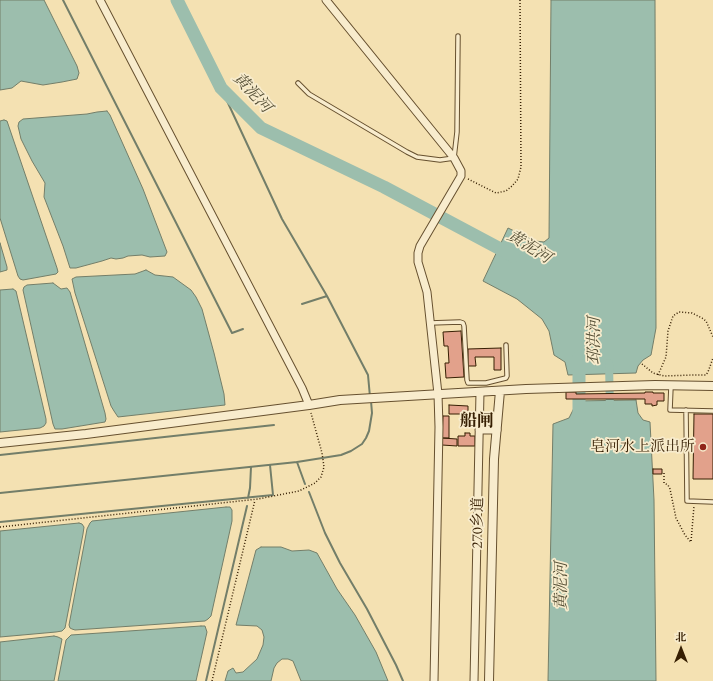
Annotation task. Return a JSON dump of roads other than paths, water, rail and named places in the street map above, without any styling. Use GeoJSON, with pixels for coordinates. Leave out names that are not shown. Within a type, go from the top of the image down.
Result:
{"type":"FeatureCollection","features":[{"type":"Feature","properties":{"kind":"street"},"geometry":{"type":"LineString","coordinates":[[100,0],[302,388],[309,405]]}},
{"type":"Feature","properties":{"kind":"street"},"geometry":{"type":"LineString","coordinates":[[326,0],[454,158],[461,171],[461,176],[420,246],[418,253],[418,262],[427,292],[438,394],[434,681]]}},
{"type":"Feature","properties":{"kind":"street"},"geometry":{"type":"LineString","coordinates":[[0,443],[86,434],[340,400],[526,389],[656,385],[713,386]]}},
{"type":"Feature","properties":{"kind":"street","name":"270乡道"},"geometry":{"type":"LineString","coordinates":[[489,681],[494,459],[500,391]]}},
{"type":"Feature","properties":{"kind":"street"},"geometry":{"type":"LineString","coordinates":[[474,681],[480,392]]}},
{"type":"Feature","properties":{"kind":"street"},"geometry":{"type":"LineString","coordinates":[[479,430],[497,430]]}},
{"type":"Feature","properties":{"kind":"lane"},"geometry":{"type":"LineString","coordinates":[[298,83],[309,94],[407,152],[418,157],[440,160],[454,158],[457,132],[458,36]]}},
{"type":"Feature","properties":{"kind":"lane"},"geometry":{"type":"LineString","coordinates":[[430,323],[463,323],[468,383],[486,383],[506,378],[506,344]]}},
{"type":"Feature","properties":{"kind":"lane"},"geometry":{"type":"LineString","coordinates":[[670,385],[670,410],[713,411]]}},
{"type":"Feature","properties":{"kind":"lane"},"geometry":{"type":"LineString","coordinates":[[686,410],[688,501],[713,502]]}},
{"type":"Feature","properties":{"kind":"water"},"geometry":{"type":"Polygon","coordinates":[[[0,0],[44,0],[77,66],[79,73],[77,79],[43,85],[21,81],[12,88],[0,90],[0,0]]]}},
{"type":"Feature","properties":{"kind":"water"},"geometry":{"type":"Polygon","coordinates":[[[551,0],[655,0],[656,328],[651,355],[643,360],[638,366],[636,373],[568,375],[565,362],[554,355],[549,331],[542,319],[517,299],[483,281],[508,228],[535,241],[544,242],[549,238],[551,0]]]}},
{"type":"Feature","properties":{"kind":"water"},"geometry":{"type":"Polygon","coordinates":[[[107,111],[143,189],[167,252],[165,256],[150,257],[142,255],[116,259],[111,258],[76,268],[70,268],[44,197],[45,183],[21,139],[18,126],[19,122],[23,119],[107,111]]]}},
{"type":"Feature","properties":{"kind":"water"},"geometry":{"type":"Polygon","coordinates":[[[0,121],[7,121],[57,268],[58,272],[56,274],[23,280],[18,276],[0,218],[0,121]]]}},
{"type":"Feature","properties":{"kind":"water"},"geometry":{"type":"Polygon","coordinates":[[[0,243],[7,270],[0,272],[0,243]]]}},
{"type":"Feature","properties":{"kind":"water"},"geometry":{"type":"Polygon","coordinates":[[[146,270],[155,275],[173,277],[191,290],[196,297],[202,309],[214,353],[224,394],[225,405],[118,417],[111,406],[75,293],[72,279],[76,277],[135,274],[146,270]]]}},
{"type":"Feature","properties":{"kind":"water"},"geometry":{"type":"Polygon","coordinates":[[[53,283],[61,289],[67,288],[70,292],[105,413],[105,422],[62,429],[55,429],[53,424],[23,290],[27,285],[53,283]]]}},
{"type":"Feature","properties":{"kind":"water"},"geometry":{"type":"Polygon","coordinates":[[[13,289],[16,291],[46,423],[40,428],[0,432],[0,290],[13,289]]]}},
{"type":"Feature","properties":{"kind":"water"},"geometry":{"type":"Polygon","coordinates":[[[636,400],[638,413],[643,420],[650,422],[654,500],[656,681],[548,681],[553,424],[569,418],[574,408],[574,401],[636,400]]]}},
{"type":"Feature","properties":{"kind":"water"},"geometry":{"type":"Polygon","coordinates":[[[230,507],[232,510],[232,521],[211,616],[208,619],[205,621],[75,630],[70,628],[69,625],[87,529],[92,521],[230,507]]]}},
{"type":"Feature","properties":{"kind":"water"},"geometry":{"type":"Polygon","coordinates":[[[79,523],[84,527],[65,628],[62,631],[56,632],[0,637],[0,531],[79,523]]]}},
{"type":"Feature","properties":{"kind":"water"},"geometry":{"type":"Polygon","coordinates":[[[261,547],[281,547],[292,551],[309,550],[317,553],[337,589],[355,615],[376,652],[388,681],[301,681],[293,661],[282,659],[274,668],[271,681],[225,681],[228,671],[233,668],[236,673],[243,672],[257,659],[263,645],[264,637],[262,630],[257,626],[236,625],[256,550],[261,547]]]}},
{"type":"Feature","properties":{"kind":"water"},"geometry":{"type":"Polygon","coordinates":[[[205,626],[207,632],[196,681],[58,681],[66,640],[71,635],[205,626]]]}},
{"type":"Feature","properties":{"kind":"water"},"geometry":{"type":"Polygon","coordinates":[[[54,636],[62,639],[54,681],[0,681],[0,642],[54,636]]]}},
{"type":"Feature","properties":{"kind":"waterway"},"geometry":{"type":"LineString","coordinates":[[63,0],[232,333],[243,329]]}},
{"type":"Feature","properties":{"kind":"waterway","name":"黄泥河"},"geometry":{"type":"LineString","coordinates":[[177,0],[221,88],[261,128],[384,187],[513,256]]}},
{"type":"Feature","properties":{"kind":"waterway"},"geometry":{"type":"LineString","coordinates":[[221,88],[282,219],[327,296],[368,375],[370,397]]}},
{"type":"Feature","properties":{"kind":"waterway"},"geometry":{"type":"LineString","coordinates":[[302,304],[327,296]]}},
{"type":"Feature","properties":{"kind":"waterway","name":"黄泥河"},"geometry":{"type":"LineString","coordinates":[[579,357],[579,419]]}},
{"type":"Feature","properties":{"kind":"waterway","name":"邳洪河"},"geometry":{"type":"LineString","coordinates":[[609,363],[610,411]]}},
{"type":"Feature","properties":{"kind":"waterway"},"geometry":{"type":"LineString","coordinates":[[0,493],[297,462],[341,455],[362,444],[366,438],[369,431],[372,413],[371,401]]}},
{"type":"Feature","properties":{"kind":"waterway"},"geometry":{"type":"LineString","coordinates":[[0,455],[274,425]]}},
{"type":"Feature","properties":{"kind":"waterway"},"geometry":{"type":"LineString","coordinates":[[297,462],[305,484]]}},
{"type":"Feature","properties":{"kind":"waterway"},"geometry":{"type":"LineString","coordinates":[[0,522],[273,495],[270,465]]}},
{"type":"Feature","properties":{"kind":"waterway"},"geometry":{"type":"LineString","coordinates":[[248,498],[251,467]]}},
{"type":"Feature","properties":{"kind":"waterway"},"geometry":{"type":"LineString","coordinates":[[309,492],[325,533],[340,563],[367,609],[403,681]]}},
{"type":"Feature","properties":{"kind":"waterway"},"geometry":{"type":"LineString","coordinates":[[206,681],[247,506]]}},
{"type":"Feature","properties":{"kind":"place","name":"皂河水上派出所"},"geometry":{"type":"Point","coordinates":[703,447]}},
{"type":"Feature","properties":{"kind":"district","name":"船闸"},"geometry":{"type":"Point","coordinates":[477,421]}}]}
